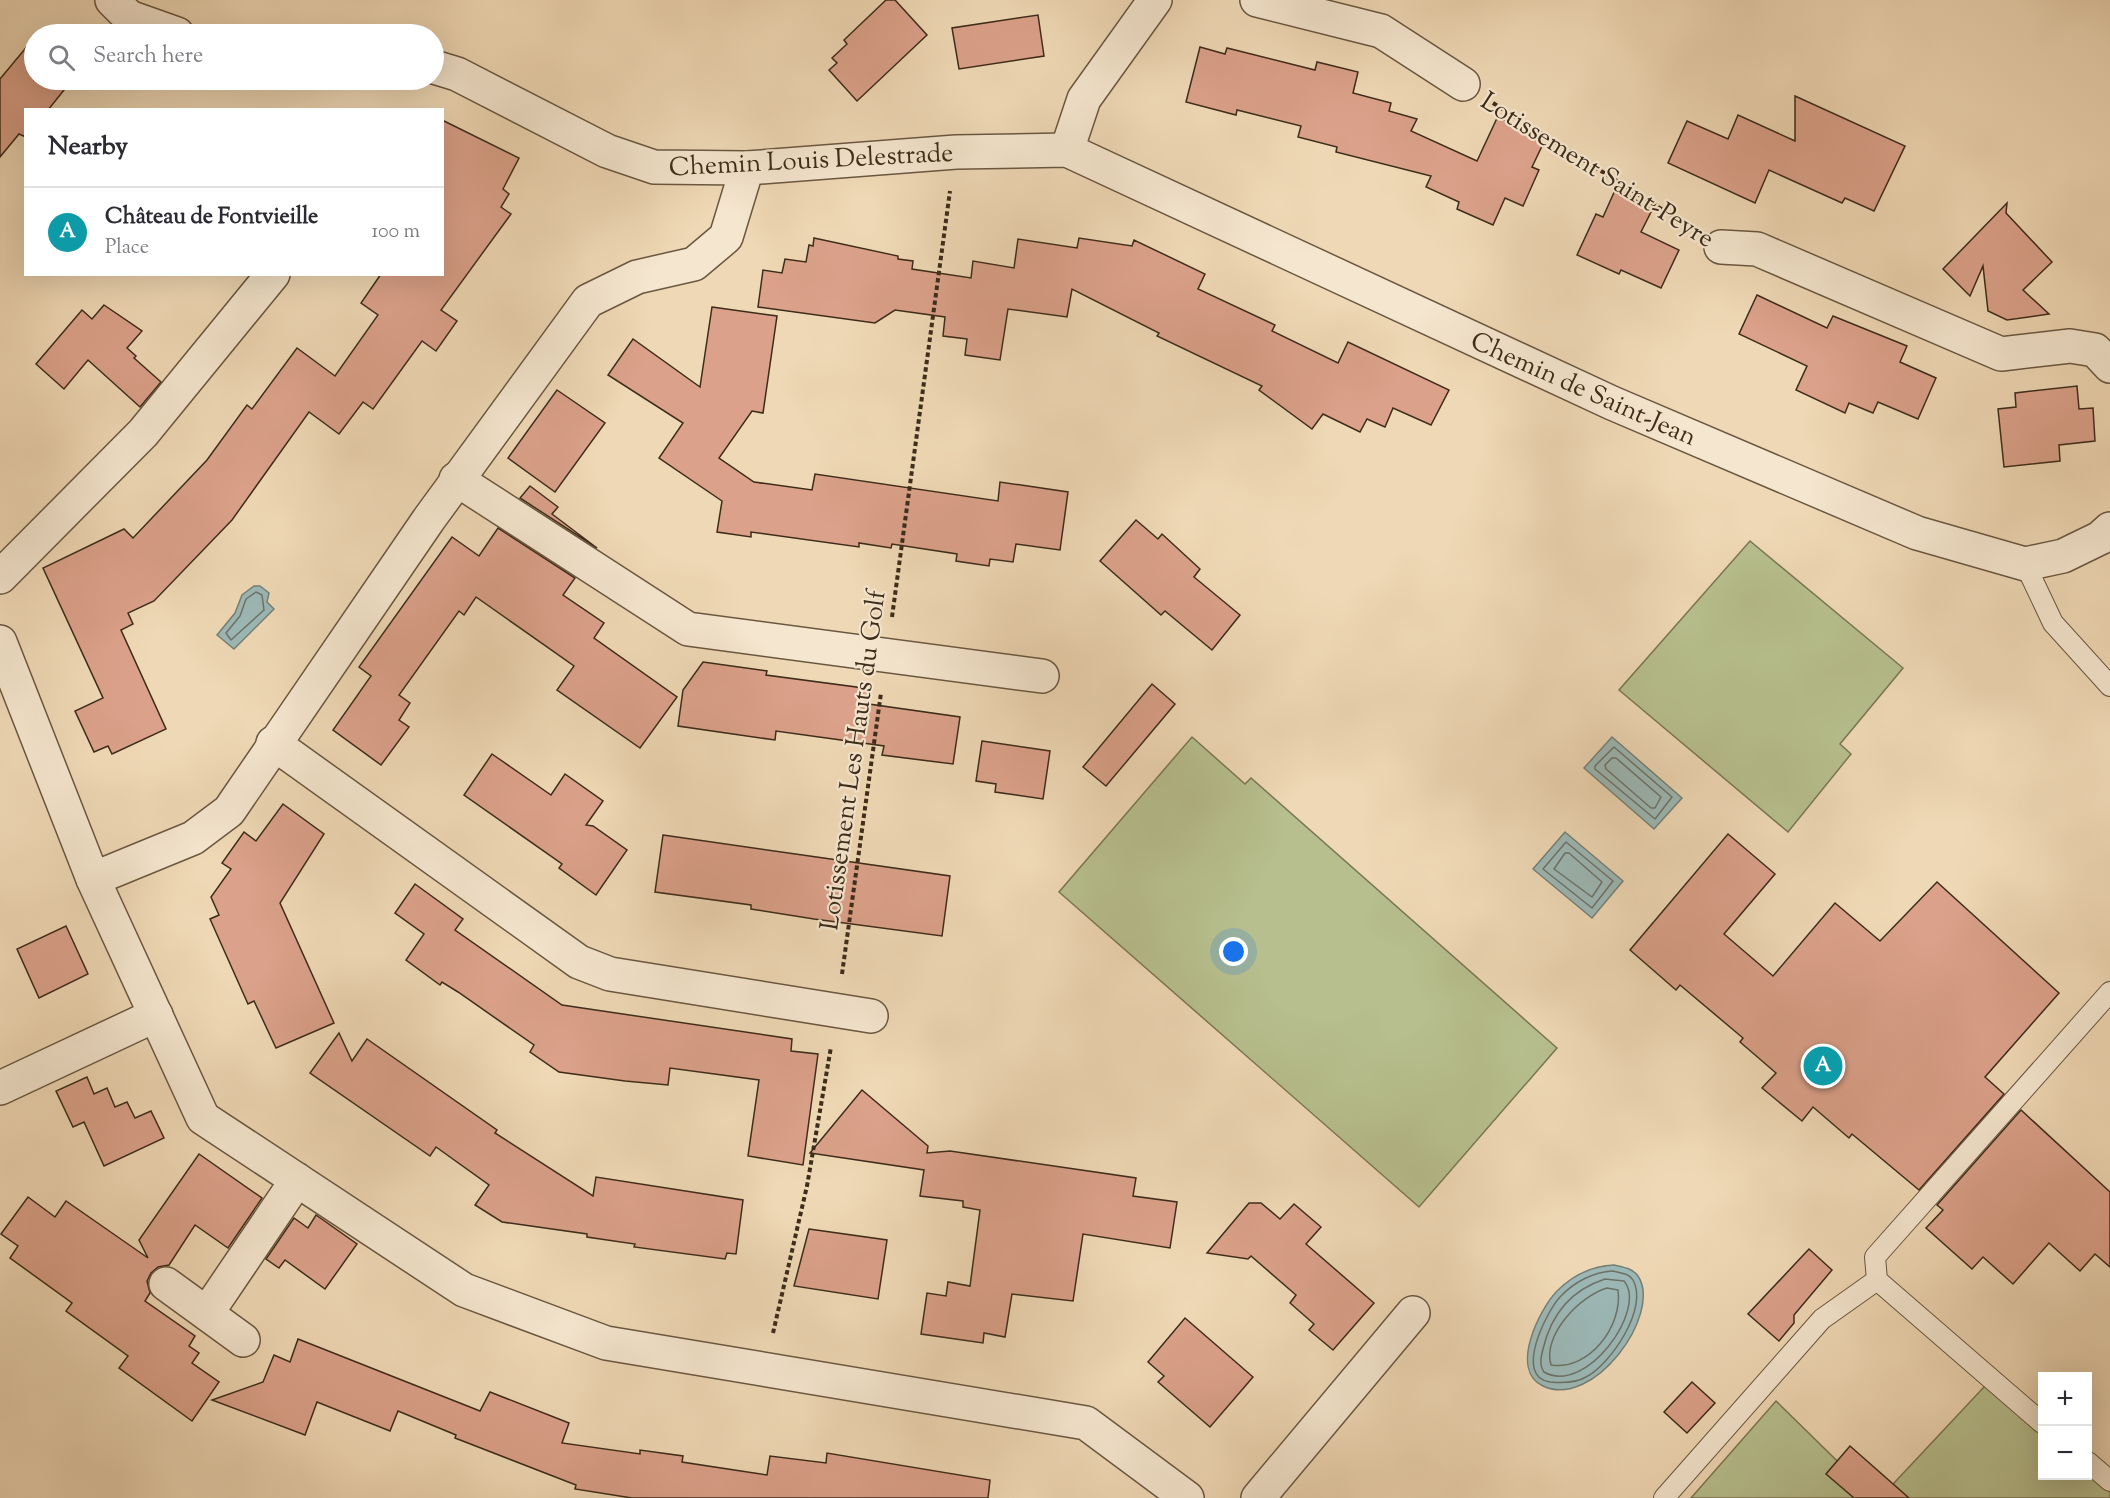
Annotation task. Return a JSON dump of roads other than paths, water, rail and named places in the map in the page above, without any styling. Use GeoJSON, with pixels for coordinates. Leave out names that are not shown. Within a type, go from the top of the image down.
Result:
{"type":"FeatureCollection","features":[{"type":"Feature","properties":{"kind":"street"},"geometry":{"type":"LineString","coordinates":[[112,0],[129,17],[149,24]]}},
{"type":"Feature","properties":{"kind":"street"},"geometry":{"type":"LineString","coordinates":[[1067,150],[1084,99],[1155,0]]}},
{"type":"Feature","properties":{"kind":"street","name":"Lotissement Saint-Peyre"},"geometry":{"type":"LineString","coordinates":[[1257,0],[1381,32],[1463,84]]}},
{"type":"Feature","properties":{"kind":"street","name":"Chemin Louis Delestrade"},"geometry":{"type":"LineString","coordinates":[[444,70],[458,74],[607,151],[654,167],[747,168],[956,152],[1067,150]]}},
{"type":"Feature","properties":{"kind":"street","name":"Chemin de Saint-Jean"},"geometry":{"type":"LineString","coordinates":[[1067,150],[1612,403],[1917,533],[2025,564],[2063,556],[2100,538],[2110,530]]}},
{"type":"Feature","properties":{"kind":"street"},"geometry":{"type":"LineString","coordinates":[[93,879],[193,838],[229,811],[273,743],[456,479],[588,301],[637,277],[694,264],[726,237],[747,168]]}},
{"type":"Feature","properties":{"kind":"street","name":"Lotissement Saint-Peyre"},"geometry":{"type":"LineString","coordinates":[[1721,247],[1757,249],[2001,354],[2070,345],[2095,350],[2110,366]]}},
{"type":"Feature","properties":{"kind":"street"},"geometry":{"type":"LineString","coordinates":[[0,577],[143,434],[271,276]]}},
{"type":"Feature","properties":{"kind":"street"},"geometry":{"type":"LineString","coordinates":[[456,479],[688,629],[1042,676]]}},
{"type":"Feature","properties":{"kind":"street"},"geometry":{"type":"LineString","coordinates":[[0,642],[93,879],[203,1118],[464,1290],[606,1344],[1086,1423],[1187,1498]]}},
{"type":"Feature","properties":{"kind":"street"},"geometry":{"type":"LineString","coordinates":[[273,743],[579,962],[610,974],[871,1016]]}},
{"type":"Feature","properties":{"kind":"street"},"geometry":{"type":"LineString","coordinates":[[0,1088],[156,1015]]}},
{"type":"Feature","properties":{"kind":"street"},"geometry":{"type":"LineString","coordinates":[[207,1313],[297,1180]]}},
{"type":"Feature","properties":{"kind":"street"},"geometry":{"type":"LineString","coordinates":[[166,1284],[243,1340]]}},
{"type":"Feature","properties":{"kind":"street"},"geometry":{"type":"LineString","coordinates":[[1258,1498],[1413,1313]]}},
{"type":"Feature","properties":{"kind":"lane"},"geometry":{"type":"LineString","coordinates":[[2025,564],[2053,623],[2110,686]]}},
{"type":"Feature","properties":{"kind":"lane"},"geometry":{"type":"LineString","coordinates":[[2038,1419],[1877,1280],[1875,1257],[2110,992]]}},
{"type":"Feature","properties":{"kind":"lane"},"geometry":{"type":"LineString","coordinates":[[1664,1498],[1822,1319],[1877,1280]]}},
{"type":"Feature","properties":{"kind":"lane"},"geometry":{"type":"LineString","coordinates":[[2092,1465],[2110,1481]]}},
{"type":"Feature","properties":{"kind":"water"},"geometry":{"type":"Polygon","coordinates":[[[254,586],[260,586],[269,593],[267,602],[274,609],[234,649],[217,635],[235,613],[242,595],[254,586]]]}},
{"type":"Feature","properties":{"kind":"water"},"geometry":{"type":"Polygon","coordinates":[[[1612,737],[1682,798],[1654,829],[1584,768],[1612,737]]]}},
{"type":"Feature","properties":{"kind":"water"},"geometry":{"type":"Polygon","coordinates":[[[1565,832],[1623,881],[1592,918],[1533,869],[1565,832]]]}},
{"type":"Feature","properties":{"kind":"water"},"geometry":{"type":"Polygon","coordinates":[[[1614,1265],[1636,1273],[1643,1293],[1641,1313],[1632,1334],[1619,1354],[1602,1372],[1582,1384],[1562,1390],[1543,1386],[1533,1378],[1528,1367],[1530,1340],[1542,1312],[1557,1291],[1569,1281],[1590,1270],[1614,1265]]]}},
{"type":"Feature","properties":{"kind":"place","name":"Château de Fontvieille"},"geometry":{"type":"Point","coordinates":[1823,1066]}}]}
